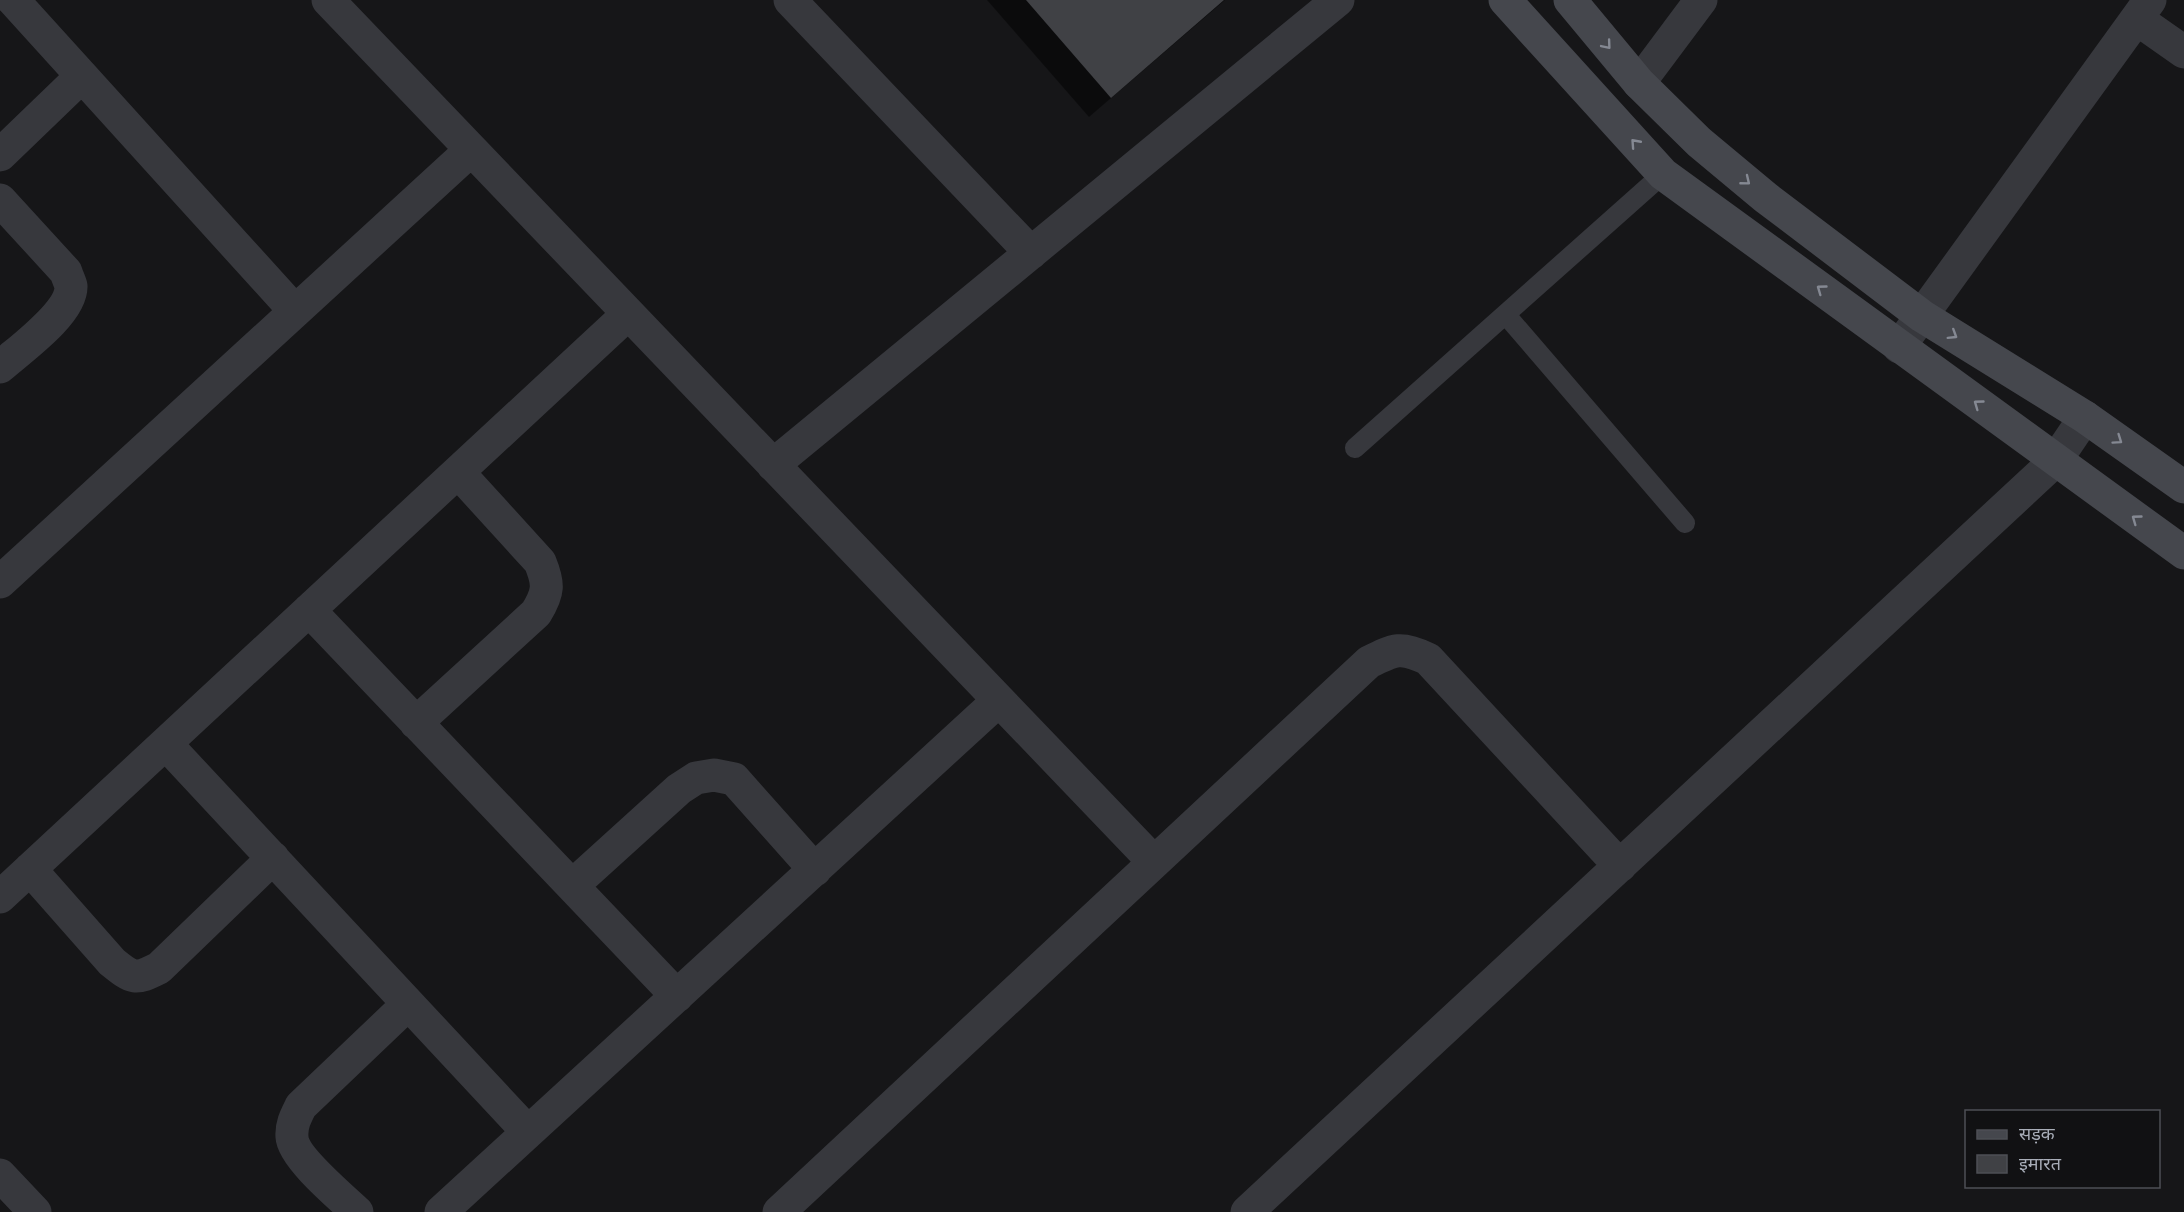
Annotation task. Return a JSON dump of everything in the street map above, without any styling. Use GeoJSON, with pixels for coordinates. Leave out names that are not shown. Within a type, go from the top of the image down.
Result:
{"type":"FeatureCollection","features":[{"type":"Feature","properties":{"kind":"main road"},"geometry":{"type":"LineString","coordinates":[[1505,0],[1663,174],[2184,553]]}},
{"type":"Feature","properties":{"kind":"main road"},"geometry":{"type":"LineString","coordinates":[[1570,0],[1639,83],[1699,142],[1749,183],[1922,316],[2085,417],[2184,487]]}},
{"type":"Feature","properties":{"kind":"street"},"geometry":{"type":"LineString","coordinates":[[13,0],[295,311]]}},
{"type":"Feature","properties":{"kind":"street"},"geometry":{"type":"LineString","coordinates":[[328,0],[1154,862]]}},
{"type":"Feature","properties":{"kind":"street"},"geometry":{"type":"LineString","coordinates":[[790,0],[1031,253]]}},
{"type":"Feature","properties":{"kind":"street"},"geometry":{"type":"LineString","coordinates":[[773,465],[1338,0]]}},
{"type":"Feature","properties":{"kind":"street"},"geometry":{"type":"LineString","coordinates":[[1639,83],[1701,0]]}},
{"type":"Feature","properties":{"kind":"street"},"geometry":{"type":"LineString","coordinates":[[1899,347],[2144,9],[2184,52]]}},
{"type":"Feature","properties":{"kind":"street"},"geometry":{"type":"LineString","coordinates":[[0,154],[82,76]]}},
{"type":"Feature","properties":{"kind":"street"},"geometry":{"type":"LineString","coordinates":[[0,582],[471,150]]}},
{"type":"Feature","properties":{"kind":"street"},"geometry":{"type":"LineString","coordinates":[[0,200],[66,272],[71,286],[67,302],[58,315],[0,367]]}},
{"type":"Feature","properties":{"kind":"street"},"geometry":{"type":"LineString","coordinates":[[0,897],[628,314]]}},
{"type":"Feature","properties":{"kind":"street"},"geometry":{"type":"LineString","coordinates":[[1247,1212],[2056,460],[2085,417]]}},
{"type":"Feature","properties":{"kind":"street"},"geometry":{"type":"LineString","coordinates":[[416,723],[536,613],[546,596],[547,579],[540,562],[458,471]]}},
{"type":"Feature","properties":{"kind":"street"},"geometry":{"type":"LineString","coordinates":[[309,610],[677,996]]}},
{"type":"Feature","properties":{"kind":"street"},"geometry":{"type":"LineString","coordinates":[[779,1212],[1369,662],[1389,652],[1409,650],[1428,659],[1620,866]]}},
{"type":"Feature","properties":{"kind":"street"},"geometry":{"type":"LineString","coordinates":[[441,1212],[998,701]]}},
{"type":"Feature","properties":{"kind":"street"},"geometry":{"type":"LineString","coordinates":[[166,744],[528,1132]]}},
{"type":"Feature","properties":{"kind":"street"},"geometry":{"type":"LineString","coordinates":[[572,886],[680,789],[696,778],[714,775],[734,779],[815,870]]}},
{"type":"Feature","properties":{"kind":"street"},"geometry":{"type":"LineString","coordinates":[[30,869],[112,962],[127,974],[141,977],[159,968],[273,858]]}},
{"type":"Feature","properties":{"kind":"street"},"geometry":{"type":"LineString","coordinates":[[357,1212],[300,1156],[292,1139],[293,1123],[301,1106],[408,1004]]}},
{"type":"Feature","properties":{"kind":"street"},"geometry":{"type":"LineString","coordinates":[[2,1182],[35,1212]]}},
{"type":"Feature","properties":{"kind":"lane"},"geometry":{"type":"LineString","coordinates":[[1355,448],[1663,174]]}},
{"type":"Feature","properties":{"kind":"lane"},"geometry":{"type":"LineString","coordinates":[[1506,315],[1685,523]]}},
{"type":"Feature","properties":{"kind":"building"},"geometry":{"type":"Polygon","coordinates":[[[1026,0],[1224,0],[1111,98],[1026,0]]]}}]}
